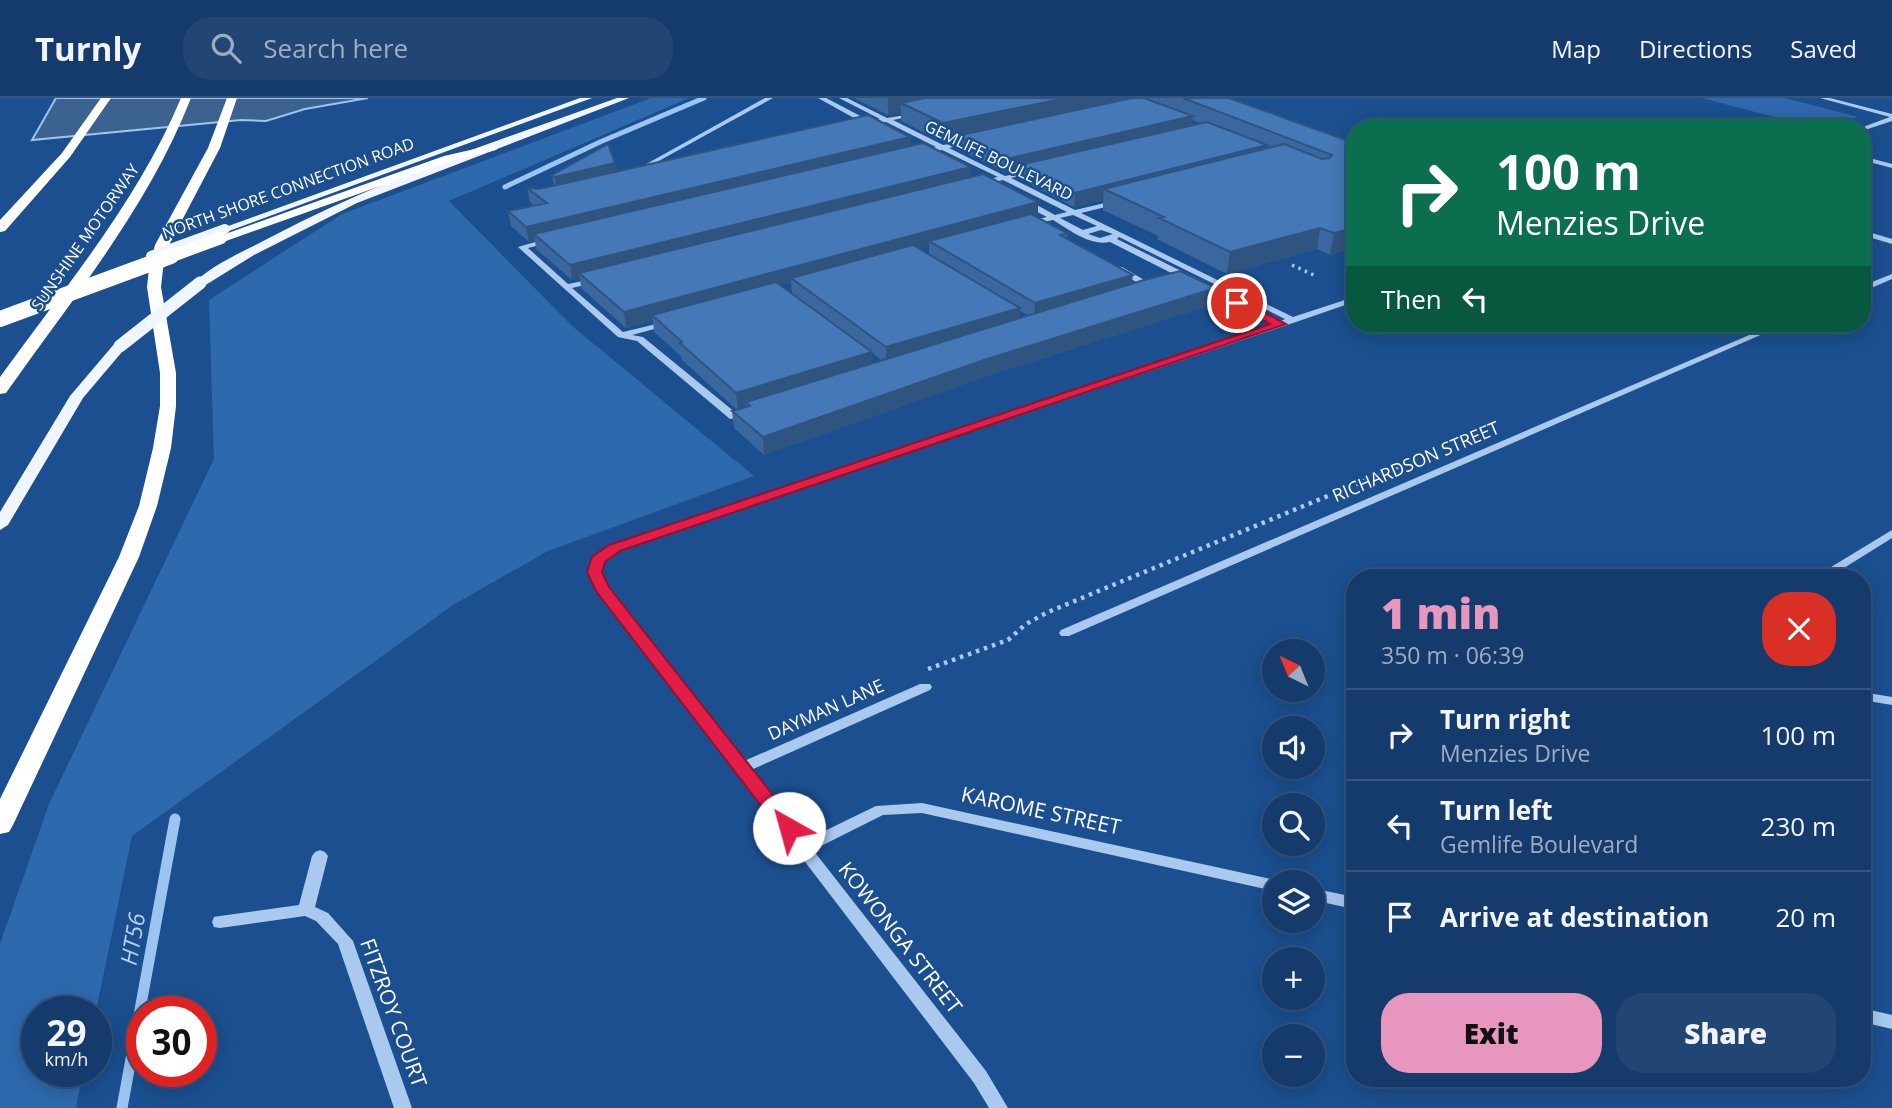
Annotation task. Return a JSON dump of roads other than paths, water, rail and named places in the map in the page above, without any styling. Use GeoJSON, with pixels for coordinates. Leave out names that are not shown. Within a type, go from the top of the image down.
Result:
{"type":"FeatureCollection","features":[{"type":"Feature","properties":{"kind":"highway"},"geometry":{"type":"LineString","coordinates":[[0,228],[66,155],[106,98]]}},
{"type":"Feature","properties":{"kind":"highway","name":"SUNSHINE MOTORWAY"},"geometry":{"type":"LineString","coordinates":[[0,389],[140,193],[167,145],[186,98]]}},
{"type":"Feature","properties":{"kind":"highway"},"geometry":{"type":"LineString","coordinates":[[0,825],[129,557],[148,506],[162,448],[168,406],[168,373],[154,287],[156,269],[162,245],[214,148],[232,98]]}},
{"type":"Feature","properties":{"kind":"highway"},"geometry":{"type":"LineString","coordinates":[[0,207],[39,173],[72,137],[83,130]]}},
{"type":"Feature","properties":{"kind":"highway"},"geometry":{"type":"LineString","coordinates":[[0,319],[223,234],[448,158],[492,148]]}},
{"type":"Feature","properties":{"kind":"main road","name":"NORTH SHORE CONNECTION ROAD"},"geometry":{"type":"LineString","coordinates":[[0,311],[223,234],[588,98]]}},
{"type":"Feature","properties":{"kind":"main road","name":"NORTH SHORE CONNECTION ROAD"},"geometry":{"type":"LineString","coordinates":[[0,525],[78,396],[120,346],[200,283],[262,244],[365,195],[625,98]]}},
{"type":"Feature","properties":{"kind":"street"},"geometry":{"type":"LineString","coordinates":[[659,172],[632,176],[770,98]]}},
{"type":"Feature","properties":{"kind":"street"},"geometry":{"type":"LineString","coordinates":[[821,98],[881,129]]}},
{"type":"Feature","properties":{"kind":"street","name":"GEMLIFE BOULEVARD"},"geometry":{"type":"LineString","coordinates":[[842,98],[1106,228],[1114,236]]}},
{"type":"Feature","properties":{"kind":"street"},"geometry":{"type":"LineString","coordinates":[[1823,98],[1892,118]]}},
{"type":"Feature","properties":{"kind":"street"},"geometry":{"type":"LineString","coordinates":[[1847,104],[1865,98]]}},
{"type":"Feature","properties":{"kind":"street"},"geometry":{"type":"LineString","coordinates":[[856,126],[927,112]]}},
{"type":"Feature","properties":{"kind":"street"},"geometry":{"type":"LineString","coordinates":[[1871,126],[1892,118]]}},
{"type":"Feature","properties":{"kind":"street"},"geometry":{"type":"LineString","coordinates":[[913,150],[926,151],[979,139]]}},
{"type":"Feature","properties":{"kind":"street","name":"GEMLIFE BOULEVARD"},"geometry":{"type":"LineString","coordinates":[[926,151],[938,157]]}},
{"type":"Feature","properties":{"kind":"street"},"geometry":{"type":"LineString","coordinates":[[1871,160],[1892,166]]}},
{"type":"Feature","properties":{"kind":"street"},"geometry":{"type":"LineString","coordinates":[[974,181],[986,182],[1042,169]]}},
{"type":"Feature","properties":{"kind":"street","name":"GEMLIFE BOULEVARD"},"geometry":{"type":"LineString","coordinates":[[986,182],[998,188]]}},
{"type":"Feature","properties":{"kind":"street"},"geometry":{"type":"LineString","coordinates":[[1019,227],[1130,198]]}},
{"type":"Feature","properties":{"kind":"street","name":"GEMLIFE BOULEVARD"},"geometry":{"type":"LineString","coordinates":[[1020,199],[1093,239],[1114,236]]}},
{"type":"Feature","properties":{"kind":"street"},"geometry":{"type":"LineString","coordinates":[[1032,223],[1045,230]]}},
{"type":"Feature","properties":{"kind":"street"},"geometry":{"type":"LineString","coordinates":[[1084,234],[1091,229],[1106,228]]}},
{"type":"Feature","properties":{"kind":"street"},"geometry":{"type":"LineString","coordinates":[[1871,235],[1892,242]]}},
{"type":"Feature","properties":{"kind":"street"},"geometry":{"type":"LineString","coordinates":[[1114,236],[1293,320]]}},
{"type":"Feature","properties":{"kind":"street"},"geometry":{"type":"LineString","coordinates":[[1114,236],[1280,324]]}},
{"type":"Feature","properties":{"kind":"street"},"geometry":{"type":"LineString","coordinates":[[563,237],[522,247],[621,335],[640,339],[734,417],[759,410]]}},
{"type":"Feature","properties":{"kind":"street"},"geometry":{"type":"LineString","coordinates":[[1106,262],[1155,288],[1143,292]]}},
{"type":"Feature","properties":{"kind":"street"},"geometry":{"type":"LineString","coordinates":[[1871,285],[1892,276]]}},
{"type":"Feature","properties":{"kind":"street"},"geometry":{"type":"LineString","coordinates":[[566,288],[606,277]]}},
{"type":"Feature","properties":{"kind":"street"},"geometry":{"type":"LineString","coordinates":[[598,560],[615,548],[1346,302]]}},
{"type":"Feature","properties":{"kind":"street"},"geometry":{"type":"LineString","coordinates":[[621,335],[674,321]]}},
{"type":"Feature","properties":{"kind":"street","name":"RICHARDSON STREET"},"geometry":{"type":"LineString","coordinates":[[1065,633],[1761,333]]}},
{"type":"Feature","properties":{"kind":"street"},"geometry":{"type":"LineString","coordinates":[[1834,569],[1892,533]]}},
{"type":"Feature","properties":{"kind":"street","name":"KOWONGA STREET"},"geometry":{"type":"LineString","coordinates":[[598,560],[594,572],[602,588],[980,1077],[999,1108]]}},
{"type":"Feature","properties":{"kind":"street","name":"DAYMAN LANE"},"geometry":{"type":"LineString","coordinates":[[742,768],[925,687]]}},
{"type":"Feature","properties":{"kind":"street"},"geometry":{"type":"LineString","coordinates":[[1871,698],[1892,702]]}},
{"type":"Feature","properties":{"kind":"street","name":"KAROME STREET"},"geometry":{"type":"LineString","coordinates":[[804,848],[881,810],[922,808],[1262,883]]}},
{"type":"Feature","properties":{"kind":"street"},"geometry":{"type":"LineString","coordinates":[[220,922],[306,910],[320,856]]}},
{"type":"Feature","properties":{"kind":"street"},"geometry":{"type":"LineString","coordinates":[[1325,897],[1346,901]]}},
{"type":"Feature","properties":{"kind":"street","name":"FITZROY COURT"},"geometry":{"type":"LineString","coordinates":[[306,910],[322,917],[345,941],[403,1108]]}},
{"type":"Feature","properties":{"kind":"street"},"geometry":{"type":"LineString","coordinates":[[1871,1018],[1892,1022]]}},
{"type":"Feature","properties":{"kind":"waterway"},"geometry":{"type":"LineString","coordinates":[[505,187],[600,142],[704,98]]}},
{"type":"Feature","properties":{"kind":"waterway","name":"HT56"},"geometry":{"type":"LineString","coordinates":[[122,1108],[175,819]]}}]}
